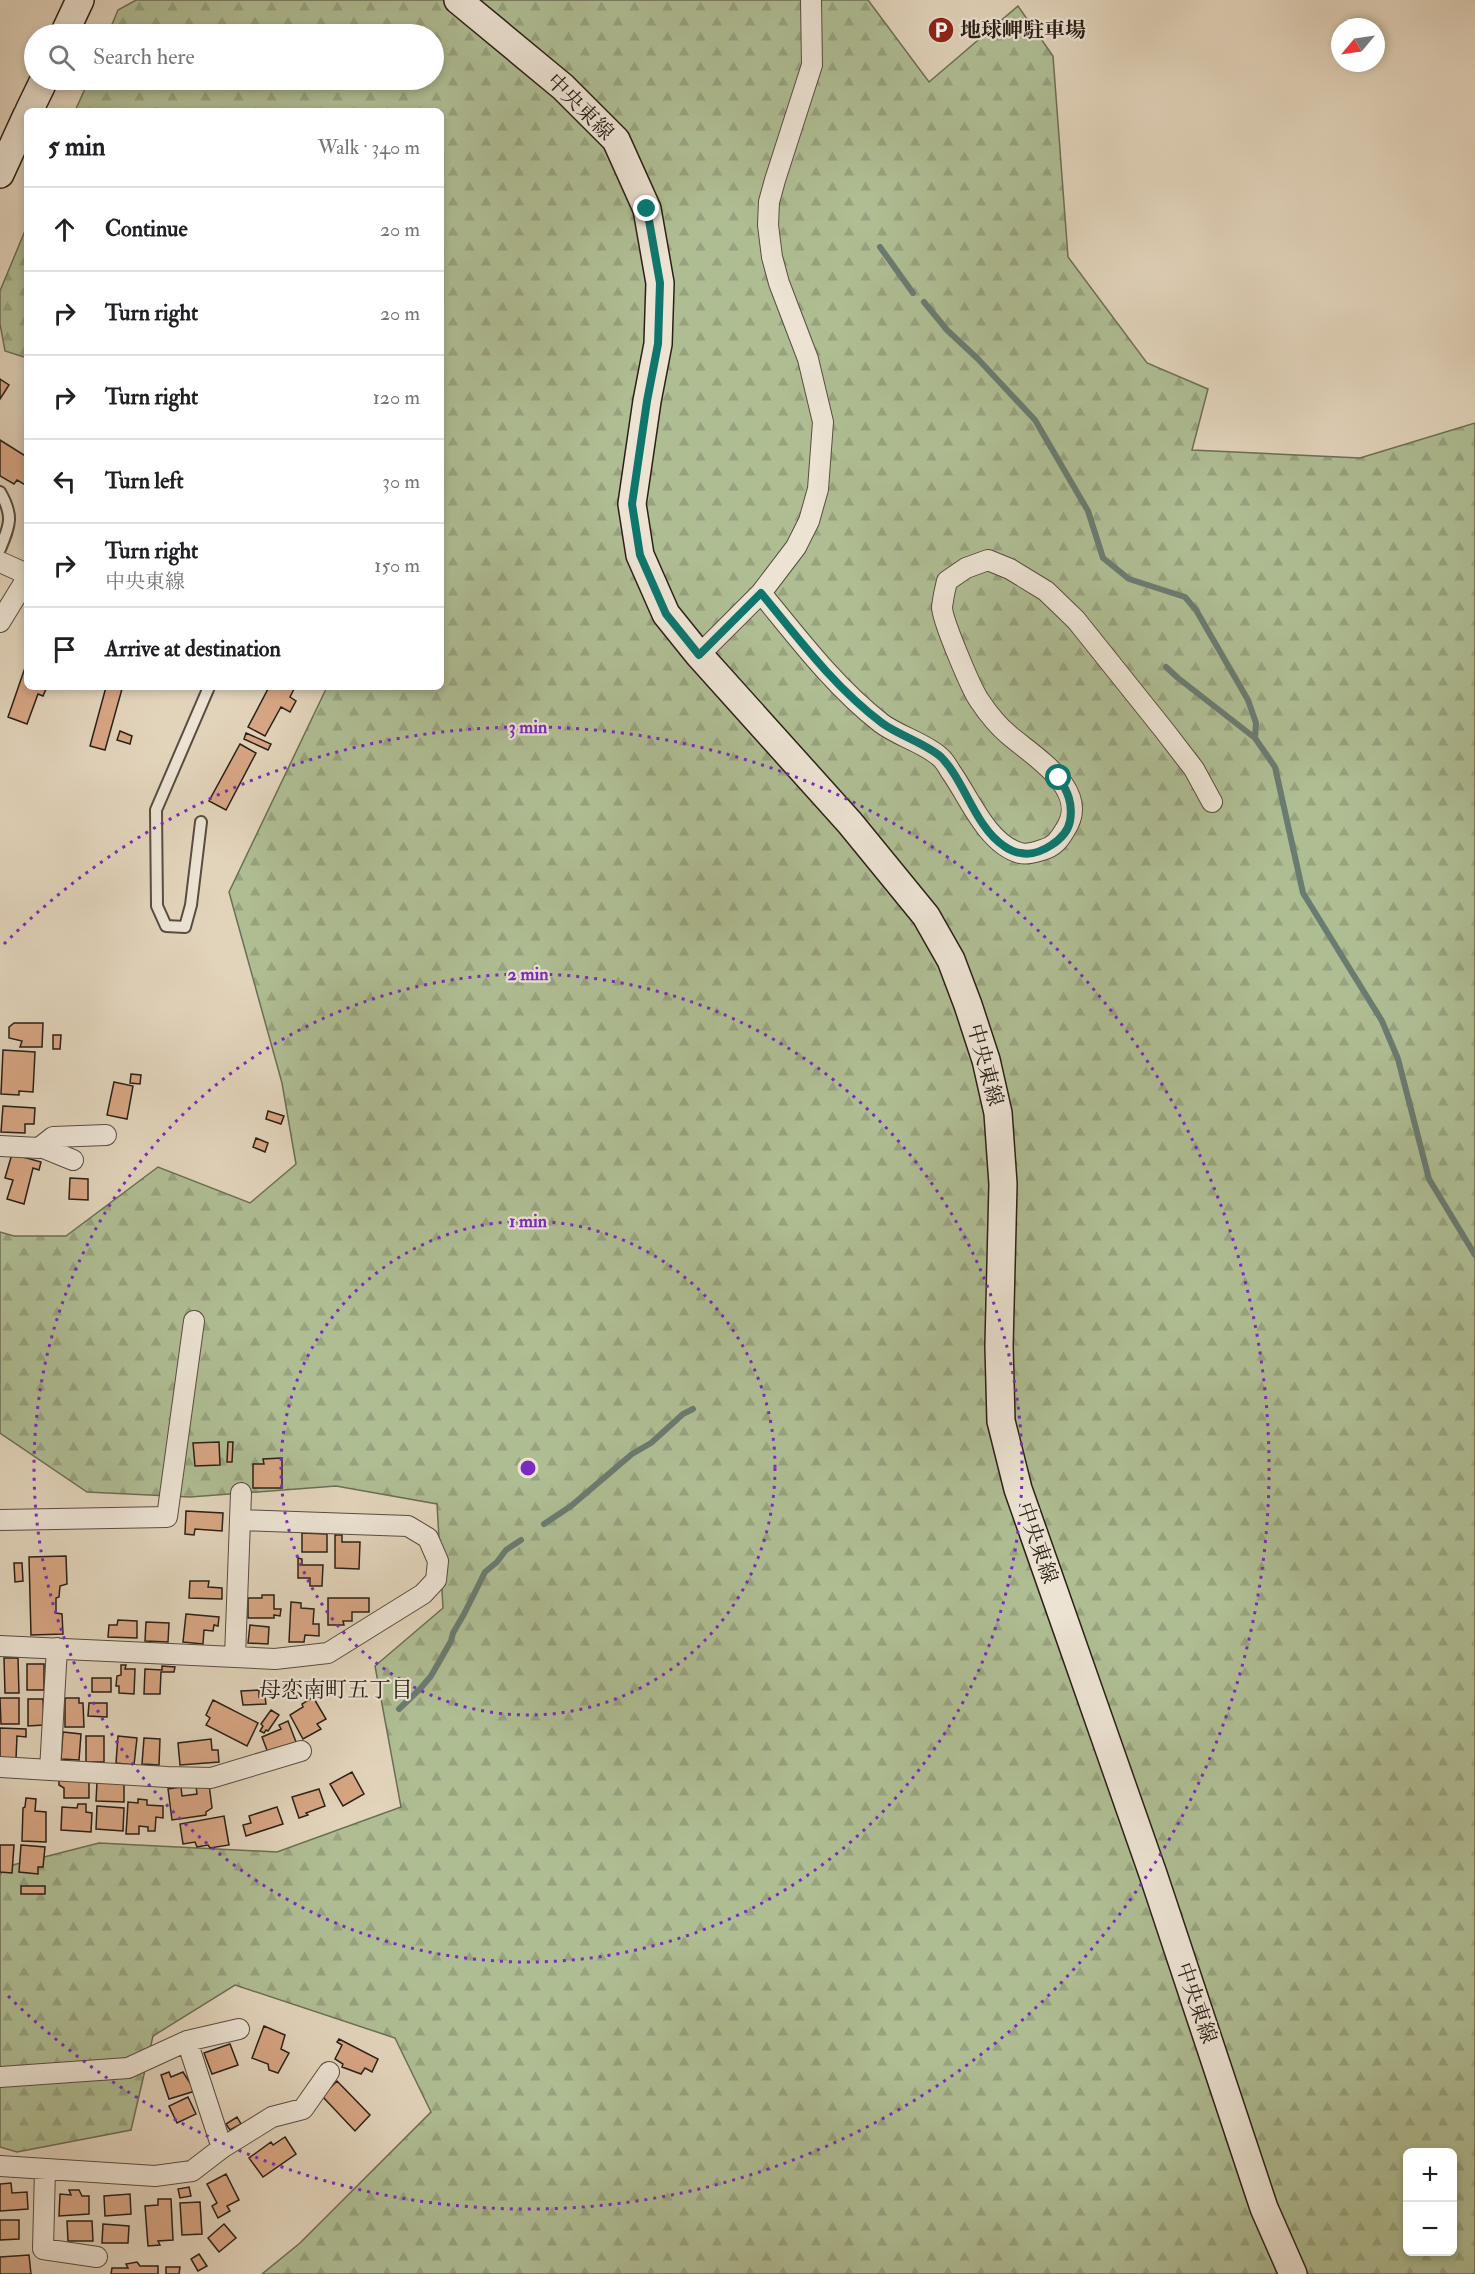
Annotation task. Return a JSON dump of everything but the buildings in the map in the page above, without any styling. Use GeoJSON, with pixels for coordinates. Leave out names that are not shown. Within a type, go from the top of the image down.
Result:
{"type":"FeatureCollection","features":[{"type":"Feature","properties":{"kind":"street"},"geometry":{"type":"LineString","coordinates":[[69,24],[80,0]]}},
{"type":"Feature","properties":{"kind":"street","name":"中央東線"},"geometry":{"type":"LineString","coordinates":[[458,0],[563,87],[616,140],[647,209],[660,283],[658,344],[632,504],[640,555],[666,614],[699,655],[850,823],[926,916],[951,960],[968,1005],[986,1060],[998,1113],[1003,1184],[999,1346],[1001,1421],[1017,1489],[1153,1874],[1264,2208],[1293,2274]]}},
{"type":"Feature","properties":{"kind":"street"},"geometry":{"type":"LineString","coordinates":[[699,655],[761,593],[796,547],[809,521],[818,489],[823,422],[808,359],[779,283],[772,257],[768,225],[769,202],[774,180],[812,65],[811,0]]}},
{"type":"Feature","properties":{"kind":"street"},"geometry":{"type":"LineString","coordinates":[[30,108],[39,90]]}},
{"type":"Feature","properties":{"kind":"street"},"geometry":{"type":"LineString","coordinates":[[0,174],[24,122]]}},
{"type":"Feature","properties":{"kind":"street"},"geometry":{"type":"LineString","coordinates":[[761,593],[821,666],[852,697],[883,724],[940,757],[961,786],[979,818],[1003,846],[1022,854],[1043,850],[1057,843],[1070,823],[1071,807],[1068,792],[1059,778],[1040,758],[1007,734],[979,699],[960,660],[942,609],[947,580],[966,568],[988,560],[1010,568],[1046,591],[1076,620],[1194,769],[1212,802]]}},
{"type":"Feature","properties":{"kind":"street"},"geometry":{"type":"LineString","coordinates":[[0,562],[24,574]]}},
{"type":"Feature","properties":{"kind":"street"},"geometry":{"type":"LineString","coordinates":[[0,622],[24,581]]}},
{"type":"Feature","properties":{"kind":"street"},"geometry":{"type":"LineString","coordinates":[[41,1147],[53,1137],[106,1135]]}},
{"type":"Feature","properties":{"kind":"street"},"geometry":{"type":"LineString","coordinates":[[0,1146],[41,1147],[73,1160]]}},
{"type":"Feature","properties":{"kind":"street"},"geometry":{"type":"LineString","coordinates":[[0,1520],[167,1517],[194,1321]]}},
{"type":"Feature","properties":{"kind":"street"},"geometry":{"type":"LineString","coordinates":[[235,1657],[241,1493]]}},
{"type":"Feature","properties":{"kind":"street"},"geometry":{"type":"LineString","coordinates":[[0,1646],[275,1659],[328,1653],[423,1594],[436,1580],[438,1561],[428,1538],[408,1526],[240,1520]]}},
{"type":"Feature","properties":{"kind":"street"},"geometry":{"type":"LineString","coordinates":[[50,1770],[57,1648]]}},
{"type":"Feature","properties":{"kind":"street"},"geometry":{"type":"LineString","coordinates":[[0,1767],[167,1778],[211,1778],[301,1751]]}},
{"type":"Feature","properties":{"kind":"street"},"geometry":{"type":"LineString","coordinates":[[0,2077],[128,2068],[187,2041],[239,2029]]}},
{"type":"Feature","properties":{"kind":"street"},"geometry":{"type":"LineString","coordinates":[[187,2041],[222,2148]]}},
{"type":"Feature","properties":{"kind":"street"},"geometry":{"type":"LineString","coordinates":[[0,2166],[155,2176],[192,2171],[222,2148],[272,2117],[303,2109],[329,2072]]}},
{"type":"Feature","properties":{"kind":"street"},"geometry":{"type":"LineString","coordinates":[[45,2169],[43,2249],[97,2257]]}},
{"type":"Feature","properties":{"kind":"lane"},"geometry":{"type":"LineString","coordinates":[[0,492],[8,506],[10,524],[0,549]]}},
{"type":"Feature","properties":{"kind":"lane"},"geometry":{"type":"LineString","coordinates":[[201,822],[191,905],[184,927],[166,926],[157,906],[156,810],[208,690]]}},
{"type":"Feature","properties":{"kind":"green space"},"geometry":{"type":"Polygon","coordinates":[[[136,0],[868,0],[929,82],[1018,6],[1053,56],[1068,257],[1147,363],[1208,389],[1192,450],[1360,458],[1475,423],[1475,2274],[262,2274],[300,2243],[431,2112],[395,2038],[235,1985],[153,2036],[131,2130],[17,2152],[0,2147],[0,1875],[5,1867],[99,1843],[277,1852],[401,1807],[375,1666],[443,1608],[437,1504],[336,1486],[190,1497],[87,1492],[0,1433],[0,1232],[14,1236],[66,1236],[158,1167],[250,1203],[296,1164],[282,1083],[229,892],[326,690],[444,690],[444,108],[76,108],[84,90],[444,90],[444,24],[112,24],[118,10],[136,0]]]}},
{"type":"Feature","properties":{"kind":"green space"},"geometry":{"type":"Polygon","coordinates":[[[24,233],[24,357],[5,351],[0,324],[0,291],[24,233]]]}},
{"type":"Feature","properties":{"kind":"waterway"},"geometry":{"type":"LineString","coordinates":[[880,247],[913,293]]}},
{"type":"Feature","properties":{"kind":"waterway"},"geometry":{"type":"LineString","coordinates":[[924,302],[947,330],[978,359],[1035,420],[1088,511],[1103,558],[1129,579],[1185,597],[1196,610],[1248,700],[1256,723],[1255,738],[1275,767],[1303,893],[1382,1021],[1398,1059],[1429,1179],[1475,1255]]}},
{"type":"Feature","properties":{"kind":"waterway"},"geometry":{"type":"LineString","coordinates":[[1166,667],[1255,738]]}},
{"type":"Feature","properties":{"kind":"waterway"},"geometry":{"type":"LineString","coordinates":[[544,1524],[571,1506],[632,1454],[651,1443],[683,1414],[693,1409]]}},
{"type":"Feature","properties":{"kind":"waterway"},"geometry":{"type":"LineString","coordinates":[[399,1709],[431,1676],[485,1572],[506,1550],[521,1540]]}},
{"type":"Feature","properties":{"kind":"place","name":"地球岬駐車場"},"geometry":{"type":"Point","coordinates":[941,30]}},
{"type":"Feature","properties":{"kind":"district","name":"母恋南町五丁目"},"geometry":{"type":"Point","coordinates":[336,1690]}},
{"type":"Feature","properties":{"kind":"route"},"geometry":{"type":"LineString","coordinates":[[647,209],[660,283],[658,344],[632,504],[640,555],[666,614],[699,655],[761,593],[821,666],[852,697],[883,724],[940,757],[961,786],[979,818],[1003,846],[1022,854],[1043,850],[1057,843],[1070,823],[1071,807],[1068,792],[1059,778]]}}]}
